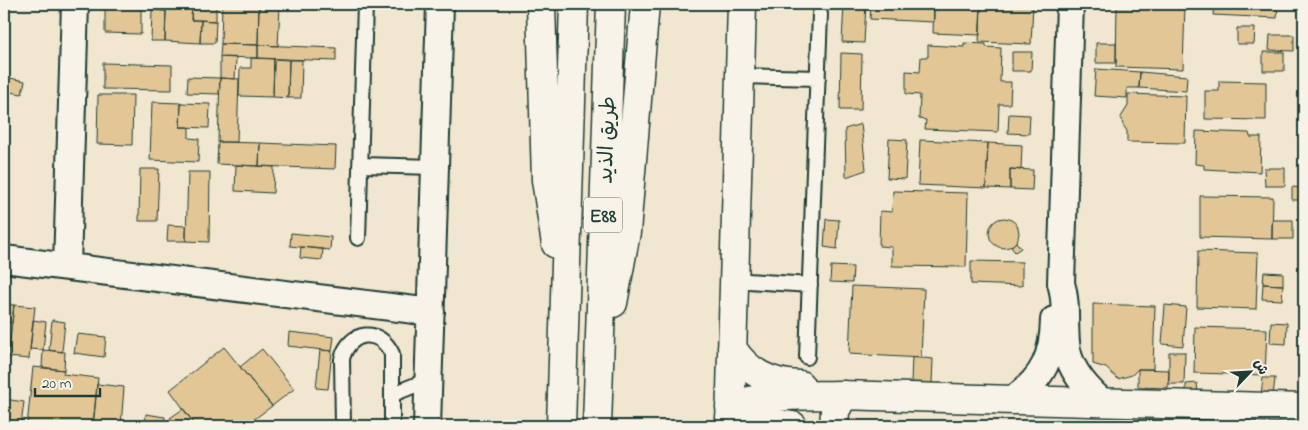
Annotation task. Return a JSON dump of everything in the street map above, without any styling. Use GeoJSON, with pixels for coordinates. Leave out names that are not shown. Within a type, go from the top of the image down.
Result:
{"type":"FeatureCollection","features":[{"type":"Feature","properties":{"kind":"main road"},"geometry":{"type":"LineString","coordinates":[[541,4],[547,197],[552,230],[566,277]]}},
{"type":"Feature","properties":{"kind":"main road","name":"طريق الذيد"},"geometry":{"type":"LineString","coordinates":[[560,426],[574,4]]}},
{"type":"Feature","properties":{"kind":"main road","name":"طريق الذيد"},"geometry":{"type":"LineString","coordinates":[[597,426],[611,4]]}},
{"type":"Feature","properties":{"kind":"main road"},"geometry":{"type":"LineString","coordinates":[[599,350],[616,292],[622,262],[645,4]]}},
{"type":"Feature","properties":{"kind":"main road"},"geometry":{"type":"LineString","coordinates":[[730,417],[742,4]]}},
{"type":"Feature","properties":{"kind":"main road"},"geometry":{"type":"LineString","coordinates":[[732,348],[747,368],[769,380],[811,386],[842,395]]}},
{"type":"Feature","properties":{"kind":"main road"},"geometry":{"type":"LineString","coordinates":[[834,426],[835,411],[842,395]]}},
{"type":"Feature","properties":{"kind":"main road"},"geometry":{"type":"LineString","coordinates":[[730,417],[757,398],[771,396],[842,395],[1101,402],[1300,403]]}},
{"type":"Feature","properties":{"kind":"main road"},"geometry":{"type":"LineString","coordinates":[[730,417],[793,426]]}},
{"type":"Feature","properties":{"kind":"street"},"geometry":{"type":"LineString","coordinates":[[67,266],[75,4]]}},
{"type":"Feature","properties":{"kind":"street"},"geometry":{"type":"LineString","coordinates":[[427,426],[440,4]]}},
{"type":"Feature","properties":{"kind":"street"},"geometry":{"type":"LineString","coordinates":[[1070,4],[1061,283],[1066,303],[1066,344],[1070,360],[1078,376],[1101,402]]}},
{"type":"Feature","properties":{"kind":"street"},"geometry":{"type":"LineString","coordinates":[[4,259],[431,312]]}},
{"type":"Feature","properties":{"kind":"street"},"geometry":{"type":"LineString","coordinates":[[1014,399],[1036,380],[1050,356],[1054,342],[1055,300],[1061,283]]}},
{"type":"Feature","properties":{"kind":"lane"},"geometry":{"type":"LineString","coordinates":[[358,238],[365,4]]}},
{"type":"Feature","properties":{"kind":"lane"},"geometry":{"type":"LineString","coordinates":[[807,357],[820,14]]}},
{"type":"Feature","properties":{"kind":"lane"},"geometry":{"type":"LineString","coordinates":[[740,76],[818,78]]}},
{"type":"Feature","properties":{"kind":"lane"},"geometry":{"type":"LineString","coordinates":[[360,165],[436,167]]}},
{"type":"Feature","properties":{"kind":"lane"},"geometry":{"type":"LineString","coordinates":[[733,280],[810,285]]}},
{"type":"Feature","properties":{"kind":"lane"},"geometry":{"type":"LineString","coordinates":[[343,426],[342,359],[344,350],[351,341],[360,336],[370,335],[380,338],[388,346],[394,365],[392,426]]}},
{"type":"Feature","properties":{"kind":"lane"},"geometry":{"type":"LineString","coordinates":[[393,394],[428,380]]}},
{"type":"Feature","properties":{"kind":"building"},"geometry":{"type":"Polygon","coordinates":[[[152,4],[187,4],[187,6],[192,6],[191,20],[201,20],[200,43],[165,41],[166,11],[152,10],[152,4]]]}},
{"type":"Feature","properties":{"kind":"building"},"geometry":{"type":"Polygon","coordinates":[[[187,4],[216,4],[216,21],[191,20],[192,6],[187,6],[187,4]]]}},
{"type":"Feature","properties":{"kind":"building"},"geometry":{"type":"Polygon","coordinates":[[[222,4],[259,4],[258,45],[221,44],[222,4]]]}},
{"type":"Feature","properties":{"kind":"building"},"geometry":{"type":"Polygon","coordinates":[[[844,4],[866,4],[864,43],[842,42],[844,4]]]}},
{"type":"Feature","properties":{"kind":"building"},"geometry":{"type":"Polygon","coordinates":[[[871,4],[934,4],[934,22],[870,19],[871,4]]]}},
{"type":"Feature","properties":{"kind":"building"},"geometry":{"type":"Polygon","coordinates":[[[934,4],[981,4],[980,35],[933,33],[934,4]]]}},
{"type":"Feature","properties":{"kind":"building"},"geometry":{"type":"Polygon","coordinates":[[[981,4],[1033,4],[1031,44],[979,42],[981,4]]]}},
{"type":"Feature","properties":{"kind":"building"},"geometry":{"type":"Polygon","coordinates":[[[1117,4],[1185,4],[1183,69],[1116,67],[1117,4]]]}},
{"type":"Feature","properties":{"kind":"building"},"geometry":{"type":"Polygon","coordinates":[[[1214,4],[1278,4],[1277,18],[1213,15],[1214,4]]]}},
{"type":"Feature","properties":{"kind":"building"},"geometry":{"type":"Polygon","coordinates":[[[259,5],[280,6],[278,46],[258,45],[259,5]]]}},
{"type":"Feature","properties":{"kind":"building"},"geometry":{"type":"Polygon","coordinates":[[[105,6],[141,6],[141,34],[105,33],[105,6]]]}},
{"type":"Feature","properties":{"kind":"building"},"geometry":{"type":"Polygon","coordinates":[[[152,10],[166,11],[165,41],[151,41],[152,10]]]}},
{"type":"Feature","properties":{"kind":"building"},"geometry":{"type":"Polygon","coordinates":[[[201,20],[216,21],[215,43],[200,43],[201,20]]]}},
{"type":"Feature","properties":{"kind":"building"},"geometry":{"type":"Polygon","coordinates":[[[1237,28],[1255,28],[1254,44],[1237,44],[1237,28]]]}},
{"type":"Feature","properties":{"kind":"building"},"geometry":{"type":"Polygon","coordinates":[[[1270,35],[1294,35],[1294,51],[1269,50],[1270,35]]]}},
{"type":"Feature","properties":{"kind":"building"},"geometry":{"type":"Polygon","coordinates":[[[964,43],[986,44],[986,47],[1001,48],[1000,82],[1011,82],[1010,104],[999,104],[998,132],[925,129],[926,120],[919,119],[920,95],[906,94],[906,71],[920,72],[921,57],[928,57],[928,45],[964,47],[964,43]]]}},
{"type":"Feature","properties":{"kind":"building"},"geometry":{"type":"Polygon","coordinates":[[[1096,43],[1116,43],[1116,63],[1096,63],[1096,43]]]}},
{"type":"Feature","properties":{"kind":"building"},"geometry":{"type":"Polygon","coordinates":[[[221,44],[258,45],[258,58],[220,57],[221,44]]]}},
{"type":"Feature","properties":{"kind":"building"},"geometry":{"type":"Polygon","coordinates":[[[258,45],[336,48],[336,61],[258,58],[258,45]]]}},
{"type":"Feature","properties":{"kind":"building"},"geometry":{"type":"Polygon","coordinates":[[[1012,52],[1032,52],[1031,71],[1012,71],[1012,52]]]}},
{"type":"Feature","properties":{"kind":"building"},"geometry":{"type":"Polygon","coordinates":[[[1263,52],[1284,52],[1284,71],[1263,71],[1263,52]]]}},
{"type":"Feature","properties":{"kind":"building"},"geometry":{"type":"Polygon","coordinates":[[[841,53],[862,54],[861,110],[840,110],[841,53]]]}},
{"type":"Feature","properties":{"kind":"building"},"geometry":{"type":"Polygon","coordinates":[[[220,57],[236,58],[235,79],[220,78],[220,57]]]}},
{"type":"Feature","properties":{"kind":"building"},"geometry":{"type":"Polygon","coordinates":[[[251,58],[274,59],[273,97],[239,96],[240,68],[251,68],[251,58]]]}},
{"type":"Feature","properties":{"kind":"building"},"geometry":{"type":"Polygon","coordinates":[[[274,59],[289,60],[288,98],[273,97],[274,59]]]}},
{"type":"Feature","properties":{"kind":"building"},"geometry":{"type":"Polygon","coordinates":[[[289,60],[302,60],[301,98],[288,98],[289,60]]]}},
{"type":"Feature","properties":{"kind":"building"},"geometry":{"type":"Polygon","coordinates":[[[103,63],[172,65],[172,90],[103,89],[103,63]]]}},
{"type":"Feature","properties":{"kind":"building"},"geometry":{"type":"Polygon","coordinates":[[[1096,69],[1140,72],[1139,88],[1127,88],[1127,98],[1094,96],[1096,69]]]}},
{"type":"Feature","properties":{"kind":"building"},"geometry":{"type":"Polygon","coordinates":[[[1140,72],[1187,76],[1186,91],[1139,88],[1140,72]]]}},
{"type":"Feature","properties":{"kind":"building"},"geometry":{"type":"Polygon","coordinates":[[[4,77],[25,81],[22,94],[4,91],[4,77]]]}},
{"type":"Feature","properties":{"kind":"building"},"geometry":{"type":"Polygon","coordinates":[[[188,77],[220,78],[219,94],[187,93],[188,77]]]}},
{"type":"Feature","properties":{"kind":"building"},"geometry":{"type":"Polygon","coordinates":[[[220,78],[239,79],[237,142],[218,142],[220,78]]]}},
{"type":"Feature","properties":{"kind":"building"},"geometry":{"type":"Polygon","coordinates":[[[1219,81],[1266,82],[1266,120],[1205,119],[1205,91],[1219,91],[1219,81]]]}},
{"type":"Feature","properties":{"kind":"building"},"geometry":{"type":"Polygon","coordinates":[[[1128,94],[1186,96],[1185,143],[1127,142],[1127,131],[1121,117],[1128,106],[1128,94]]]}},
{"type":"Feature","properties":{"kind":"building"},"geometry":{"type":"Polygon","coordinates":[[[98,95],[133,95],[132,145],[97,144],[98,95]]]}},
{"type":"Feature","properties":{"kind":"building"},"geometry":{"type":"Polygon","coordinates":[[[152,102],[181,103],[180,127],[189,127],[189,138],[199,139],[198,162],[150,160],[152,102]]]}},
{"type":"Feature","properties":{"kind":"building"},"geometry":{"type":"Polygon","coordinates":[[[181,103],[210,104],[209,128],[180,127],[181,103]]]}},
{"type":"Feature","properties":{"kind":"building"},"geometry":{"type":"Polygon","coordinates":[[[1009,114],[1030,115],[1029,134],[1008,133],[1009,114]]]}},
{"type":"Feature","properties":{"kind":"building"},"geometry":{"type":"Polygon","coordinates":[[[861,124],[866,170],[846,177],[845,129],[861,124]]]}},
{"type":"Feature","properties":{"kind":"building"},"geometry":{"type":"Polygon","coordinates":[[[1196,131],[1249,133],[1250,137],[1261,137],[1260,172],[1204,169],[1204,165],[1195,164],[1196,131]]]}},
{"type":"Feature","properties":{"kind":"building"},"geometry":{"type":"Polygon","coordinates":[[[889,139],[907,140],[905,179],[887,178],[889,139]]]}},
{"type":"Feature","properties":{"kind":"building"},"geometry":{"type":"Polygon","coordinates":[[[920,140],[988,143],[986,188],[918,185],[920,140]]]}},
{"type":"Feature","properties":{"kind":"building"},"geometry":{"type":"Polygon","coordinates":[[[218,142],[260,143],[259,166],[217,164],[218,142]]]}},
{"type":"Feature","properties":{"kind":"building"},"geometry":{"type":"Polygon","coordinates":[[[260,143],[336,146],[335,169],[259,166],[260,143]]]}},
{"type":"Feature","properties":{"kind":"building"},"geometry":{"type":"Polygon","coordinates":[[[988,143],[1022,145],[1021,170],[1010,169],[1010,189],[986,188],[988,143]]]}},
{"type":"Feature","properties":{"kind":"building"},"geometry":{"type":"Polygon","coordinates":[[[236,165],[274,167],[273,193],[235,191],[236,165]]]}},
{"type":"Feature","properties":{"kind":"building"},"geometry":{"type":"Polygon","coordinates":[[[1264,168],[1285,168],[1285,186],[1265,186],[1264,168]]]}},
{"type":"Feature","properties":{"kind":"building"},"geometry":{"type":"Polygon","coordinates":[[[140,169],[159,169],[157,221],[139,221],[140,169]]]}},
{"type":"Feature","properties":{"kind":"building"},"geometry":{"type":"Polygon","coordinates":[[[1010,169],[1033,170],[1032,190],[1010,189],[1010,169]]]}},
{"type":"Feature","properties":{"kind":"building"},"geometry":{"type":"Polygon","coordinates":[[[188,172],[210,172],[209,242],[186,241],[188,172]]]}},
{"type":"Feature","properties":{"kind":"building"},"geometry":{"type":"Polygon","coordinates":[[[1292,187],[1304,188],[1304,200],[1292,200],[1292,187]]]}},
{"type":"Feature","properties":{"kind":"building"},"geometry":{"type":"Polygon","coordinates":[[[893,191],[968,193],[966,267],[892,266],[892,247],[879,246],[880,211],[892,212],[893,191]]]}},
{"type":"Feature","properties":{"kind":"building"},"geometry":{"type":"Polygon","coordinates":[[[1200,196],[1273,197],[1272,239],[1200,237],[1200,196]]]}},
{"type":"Feature","properties":{"kind":"building"},"geometry":{"type":"Polygon","coordinates":[[[1004,218],[1015,222],[1019,233],[1015,244],[1004,248],[993,244],[989,233],[993,222],[1004,218]]]}},
{"type":"Feature","properties":{"kind":"building"},"geometry":{"type":"Polygon","coordinates":[[[826,219],[839,220],[837,249],[824,247],[826,219]]]}},
{"type":"Feature","properties":{"kind":"building"},"geometry":{"type":"Polygon","coordinates":[[[1272,220],[1293,220],[1293,239],[1272,239],[1272,220]]]}},
{"type":"Feature","properties":{"kind":"building"},"geometry":{"type":"Polygon","coordinates":[[[168,225],[186,226],[186,241],[167,241],[168,225]]]}},
{"type":"Feature","properties":{"kind":"building"},"geometry":{"type":"Polygon","coordinates":[[[291,233],[331,237],[330,250],[290,246],[291,233]]]}},
{"type":"Feature","properties":{"kind":"building"},"geometry":{"type":"Polygon","coordinates":[[[1016,242],[1021,248],[1015,252],[1011,247],[1016,242]]]}},
{"type":"Feature","properties":{"kind":"building"},"geometry":{"type":"Polygon","coordinates":[[[301,247],[323,249],[322,260],[300,258],[301,247]]]}},
{"type":"Feature","properties":{"kind":"building"},"geometry":{"type":"Polygon","coordinates":[[[1198,251],[1258,253],[1256,309],[1197,307],[1198,251]]]}},
{"type":"Feature","properties":{"kind":"building"},"geometry":{"type":"Polygon","coordinates":[[[971,261],[1022,262],[1022,286],[971,284],[971,261]]]}},
{"type":"Feature","properties":{"kind":"building"},"geometry":{"type":"Polygon","coordinates":[[[831,266],[853,267],[852,283],[830,282],[831,266]]]}},
{"type":"Feature","properties":{"kind":"building"},"geometry":{"type":"Polygon","coordinates":[[[1264,272],[1283,273],[1283,285],[1263,284],[1264,272]]]}},
{"type":"Feature","properties":{"kind":"building"},"geometry":{"type":"Polygon","coordinates":[[[1263,284],[1283,285],[1282,300],[1262,299],[1263,284]]]}},
{"type":"Feature","properties":{"kind":"building"},"geometry":{"type":"Polygon","coordinates":[[[852,286],[924,289],[921,358],[849,354],[852,286]]]}},
{"type":"Feature","properties":{"kind":"building"},"geometry":{"type":"Polygon","coordinates":[[[4,304],[14,305],[12,323],[4,322],[4,304]]]}},
{"type":"Feature","properties":{"kind":"building"},"geometry":{"type":"Polygon","coordinates":[[[1093,304],[1155,306],[1153,369],[1138,369],[1132,375],[1118,379],[1106,368],[1093,364],[1093,304]]]}},
{"type":"Feature","properties":{"kind":"building"},"geometry":{"type":"Polygon","coordinates":[[[14,305],[35,307],[29,359],[8,357],[14,305]]]}},
{"type":"Feature","properties":{"kind":"building"},"geometry":{"type":"Polygon","coordinates":[[[1165,305],[1186,307],[1183,346],[1162,344],[1165,305]]]}},
{"type":"Feature","properties":{"kind":"building"},"geometry":{"type":"Polygon","coordinates":[[[33,320],[46,322],[43,350],[30,349],[33,320]]]}},
{"type":"Feature","properties":{"kind":"building"},"geometry":{"type":"Polygon","coordinates":[[[52,320],[65,322],[62,352],[49,350],[52,320]]]}},
{"type":"Feature","properties":{"kind":"building"},"geometry":{"type":"Polygon","coordinates":[[[1271,322],[1287,323],[1286,344],[1270,343],[1271,322]]]}},
{"type":"Feature","properties":{"kind":"building"},"geometry":{"type":"Polygon","coordinates":[[[1195,327],[1267,329],[1265,375],[1194,373],[1195,327]]]}},
{"type":"Feature","properties":{"kind":"building"},"geometry":{"type":"Polygon","coordinates":[[[289,332],[334,337],[332,351],[288,346],[289,332]]]}},
{"type":"Feature","properties":{"kind":"building"},"geometry":{"type":"Polygon","coordinates":[[[77,334],[106,337],[104,357],[74,353],[77,334]]]}},
{"type":"Feature","properties":{"kind":"building"},"geometry":{"type":"Polygon","coordinates":[[[224,347],[272,406],[245,426],[196,426],[170,390],[224,347]]]}},
{"type":"Feature","properties":{"kind":"building"},"geometry":{"type":"Polygon","coordinates":[[[262,349],[294,389],[272,406],[240,367],[262,349]]]}},
{"type":"Feature","properties":{"kind":"building"},"geometry":{"type":"Polygon","coordinates":[[[43,350],[65,352],[64,370],[42,367],[43,350]]]}},
{"type":"Feature","properties":{"kind":"building"},"geometry":{"type":"Polygon","coordinates":[[[320,350],[332,351],[328,389],[316,388],[320,350]]]}},
{"type":"Feature","properties":{"kind":"building"},"geometry":{"type":"Polygon","coordinates":[[[1169,352],[1185,352],[1184,384],[1169,384],[1169,352]]]}},
{"type":"Feature","properties":{"kind":"building"},"geometry":{"type":"Polygon","coordinates":[[[912,357],[933,359],[932,383],[911,382],[912,357]]]}},
{"type":"Feature","properties":{"kind":"building"},"geometry":{"type":"Polygon","coordinates":[[[33,367],[64,370],[63,374],[98,378],[93,426],[27,426],[33,367]]]}},
{"type":"Feature","properties":{"kind":"building"},"geometry":{"type":"Polygon","coordinates":[[[1138,369],[1169,370],[1168,388],[1138,387],[1138,369]]]}},
{"type":"Feature","properties":{"kind":"building"},"geometry":{"type":"Polygon","coordinates":[[[1263,378],[1275,378],[1273,397],[1261,395],[1263,378]]]}},
{"type":"Feature","properties":{"kind":"building"},"geometry":{"type":"Polygon","coordinates":[[[1197,383],[1198,394],[1186,394],[1186,384],[1197,383]]]}},
{"type":"Feature","properties":{"kind":"building"},"geometry":{"type":"Polygon","coordinates":[[[97,384],[124,387],[121,426],[93,426],[97,384]]]}},
{"type":"Feature","properties":{"kind":"building"},"geometry":{"type":"Polygon","coordinates":[[[4,399],[24,402],[21,425],[4,423],[4,399]]]}},
{"type":"Feature","properties":{"kind":"building"},"geometry":{"type":"Polygon","coordinates":[[[183,409],[196,426],[176,426],[170,418],[183,409]]]}},
{"type":"Feature","properties":{"kind":"building"},"geometry":{"type":"Polygon","coordinates":[[[146,414],[165,417],[164,426],[145,426],[146,414]]]}}]}
